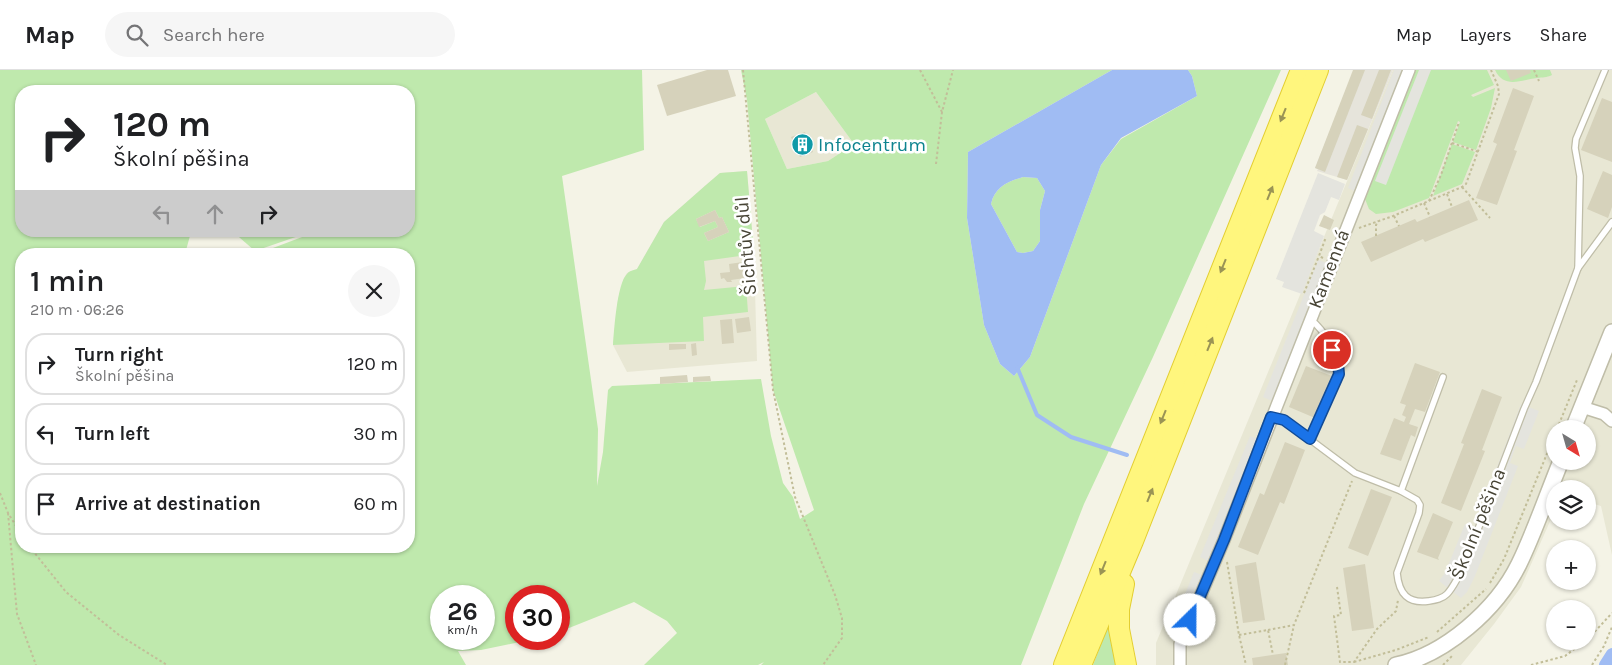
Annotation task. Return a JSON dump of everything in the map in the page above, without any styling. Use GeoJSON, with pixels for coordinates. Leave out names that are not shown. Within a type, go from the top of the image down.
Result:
{"type":"FeatureCollection","features":[{"type":"Feature","properties":{"kind":"highway"},"geometry":{"type":"LineString","coordinates":[[1064,665],[1301,70]]}},
{"type":"Feature","properties":{"kind":"highway"},"geometry":{"type":"LineString","coordinates":[[1081,665],[1318,70]]}},
{"type":"Feature","properties":{"kind":"highway"},"geometry":{"type":"LineString","coordinates":[[1126,665],[1119,629],[1119,610],[1132,541]]}},
{"type":"Feature","properties":{"kind":"street","name":"Kamenná"},"geometry":{"type":"LineString","coordinates":[[1180,665],[1180,644],[1224,540],[1408,70]]}},
{"type":"Feature","properties":{"kind":"street"},"geometry":{"type":"LineString","coordinates":[[1577,420],[1612,332]]}},
{"type":"Feature","properties":{"kind":"street"},"geometry":{"type":"LineString","coordinates":[[1582,407],[1604,414],[1612,421]]}},
{"type":"Feature","properties":{"kind":"street"},"geometry":{"type":"LineString","coordinates":[[1396,665],[1412,663],[1442,647],[1473,624],[1495,601],[1519,565],[1556,470]]}},
{"type":"Feature","properties":{"kind":"lane","name":"Školní pěšina"},"geometry":{"type":"LineString","coordinates":[[1578,268],[1580,176],[1575,148],[1576,139],[1605,70]]}},
{"type":"Feature","properties":{"kind":"lane","name":"Školní pěšina"},"geometry":{"type":"LineString","coordinates":[[1401,591],[1410,600],[1419,602],[1440,599],[1447,594],[1462,571],[1536,382],[1578,268],[1612,222]]}},
{"type":"Feature","properties":{"kind":"lane"},"geometry":{"type":"LineString","coordinates":[[1310,319],[1317,324],[1326,336],[1338,363],[1339,374],[1310,439]]}},
{"type":"Feature","properties":{"kind":"lane"},"geometry":{"type":"LineString","coordinates":[[1401,490],[1443,377]]}},
{"type":"Feature","properties":{"kind":"lane"},"geometry":{"type":"LineString","coordinates":[[1271,417],[1284,420],[1355,473],[1401,490],[1417,500],[1420,505],[1419,513],[1397,573],[1401,591]]}},
{"type":"Feature","properties":{"kind":"path","name":"Šichtův důl"},"geometry":{"type":"LineString","coordinates":[[742,70],[747,100],[773,390],[795,497],[835,595],[842,618],[842,638],[823,665]]}},
{"type":"Feature","properties":{"kind":"path"},"geometry":{"type":"LineString","coordinates":[[920,70],[942,112]]}},
{"type":"Feature","properties":{"kind":"path"},"geometry":{"type":"LineString","coordinates":[[936,164],[942,112],[953,70]]}},
{"type":"Feature","properties":{"kind":"path"},"geometry":{"type":"LineString","coordinates":[[1356,233],[1360,227],[1429,202],[1462,188],[1466,184],[1499,94],[1498,86],[1491,70]]}},
{"type":"Feature","properties":{"kind":"path"},"geometry":{"type":"LineString","coordinates":[[1534,70],[1539,81]]}},
{"type":"Feature","properties":{"kind":"path"},"geometry":{"type":"LineString","coordinates":[[1429,202],[1459,122]]}},
{"type":"Feature","properties":{"kind":"path"},"geometry":{"type":"LineString","coordinates":[[1452,143],[1479,152]]}},
{"type":"Feature","properties":{"kind":"path"},"geometry":{"type":"LineString","coordinates":[[1462,188],[1490,218]]}},
{"type":"Feature","properties":{"kind":"path"},"geometry":{"type":"LineString","coordinates":[[1447,194],[1452,207]]}},
{"type":"Feature","properties":{"kind":"path"},"geometry":{"type":"LineString","coordinates":[[1424,203],[1430,216]]}},
{"type":"Feature","properties":{"kind":"path"},"geometry":{"type":"LineString","coordinates":[[1394,216],[1399,226]]}},
{"type":"Feature","properties":{"kind":"path"},"geometry":{"type":"LineString","coordinates":[[1376,236],[1378,221]]}},
{"type":"Feature","properties":{"kind":"path"},"geometry":{"type":"LineString","coordinates":[[1304,293],[1326,237]]}},
{"type":"Feature","properties":{"kind":"path"},"geometry":{"type":"LineString","coordinates":[[1319,256],[1332,262]]}},
{"type":"Feature","properties":{"kind":"path"},"geometry":{"type":"LineString","coordinates":[[1561,420],[1579,376]]}},
{"type":"Feature","properties":{"kind":"path"},"geometry":{"type":"LineString","coordinates":[[1337,586],[1341,615],[1334,616],[1340,662],[1354,662],[1396,650],[1434,635],[1487,588],[1504,559],[1546,456]]}},
{"type":"Feature","properties":{"kind":"path"},"geometry":{"type":"LineString","coordinates":[[1286,665],[1294,625],[1355,473]]}},
{"type":"Feature","properties":{"kind":"path"},"geometry":{"type":"LineString","coordinates":[[0,493],[15,524]]}},
{"type":"Feature","properties":{"kind":"path"},"geometry":{"type":"LineString","coordinates":[[8,513],[17,614],[36,665]]}},
{"type":"Feature","properties":{"kind":"path"},"geometry":{"type":"LineString","coordinates":[[1224,540],[1239,635],[1246,665]]}},
{"type":"Feature","properties":{"kind":"path"},"geometry":{"type":"LineString","coordinates":[[35,553],[66,592],[119,635],[168,665]]}},
{"type":"Feature","properties":{"kind":"path"},"geometry":{"type":"LineString","coordinates":[[1354,662],[1377,629],[1396,611],[1401,591]]}},
{"type":"Feature","properties":{"kind":"path"},"geometry":{"type":"LineString","coordinates":[[1596,630],[1612,613]]}},
{"type":"Feature","properties":{"kind":"path"},"geometry":{"type":"LineString","coordinates":[[1239,635],[1294,625]]}},
{"type":"Feature","properties":{"kind":"path"},"geometry":{"type":"LineString","coordinates":[[1592,665],[1604,646],[1612,627]]}},
{"type":"Feature","properties":{"kind":"path"},"geometry":{"type":"LineString","coordinates":[[1268,630],[1273,654]]}},
{"type":"Feature","properties":{"kind":"path"},"geometry":{"type":"LineString","coordinates":[[1531,665],[1565,656],[1573,650]]}},
{"type":"Feature","properties":{"kind":"shaded area"},"geometry":{"type":"Polygon","coordinates":[[[1354,70],[1393,70],[1347,180],[1317,171],[1318,169],[1315,168],[1354,70]]]}},
{"type":"Feature","properties":{"kind":"shaded area"},"geometry":{"type":"Polygon","coordinates":[[[1393,70],[1612,70],[1612,555],[1601,506],[1596,504],[1596,480],[1546,480],[1546,530],[1521,587],[1461,665],[1156,665],[1156,643],[1393,70]]]}},
{"type":"Feature","properties":{"kind":"shaded area"},"geometry":{"type":"Polygon","coordinates":[[[1394,70],[1404,70],[1356,192],[1348,188],[1394,70]]]}},
{"type":"Feature","properties":{"kind":"shaded area"},"geometry":{"type":"Polygon","coordinates":[[[1419,70],[1431,70],[1386,185],[1375,181],[1419,70]]]}},
{"type":"Feature","properties":{"kind":"shaded area"},"geometry":{"type":"Polygon","coordinates":[[[816,92],[854,144],[828,161],[787,169],[765,119],[816,92]]]}},
{"type":"Feature","properties":{"kind":"shaded area"},"geometry":{"type":"Polygon","coordinates":[[[747,171],[754,254],[757,361],[627,372],[613,345],[618,300],[624,278],[627,273],[637,269],[664,222],[706,185],[720,173],[747,171]]]}},
{"type":"Feature","properties":{"kind":"shaded area"},"geometry":{"type":"Polygon","coordinates":[[[1318,173],[1345,184],[1339,200],[1331,197],[1325,212],[1320,215],[1314,231],[1324,236],[1302,294],[1282,287],[1284,282],[1276,279],[1318,173]]]}},
{"type":"Feature","properties":{"kind":"shaded area"},"geometry":{"type":"Polygon","coordinates":[[[1318,260],[1327,263],[1272,401],[1263,397],[1318,260]]]}},
{"type":"Feature","properties":{"kind":"shaded area"},"geometry":{"type":"Polygon","coordinates":[[[1521,404],[1539,411],[1524,449],[1516,446],[1510,463],[1518,466],[1475,576],[1467,592],[1461,598],[1439,581],[1445,573],[1465,524],[1474,527],[1521,404]]]}},
{"type":"Feature","properties":{"kind":"shaded area"},"geometry":{"type":"Polygon","coordinates":[[[1250,436],[1261,440],[1208,561],[1200,557],[1250,436]]]}},
{"type":"Feature","properties":{"kind":"shaded area"},"geometry":{"type":"Polygon","coordinates":[[[1194,572],[1202,575],[1180,629],[1172,626],[1194,572]]]}},
{"type":"Feature","properties":{"kind":"green space"},"geometry":{"type":"Polygon","coordinates":[[[0,70],[642,70],[644,150],[562,176],[598,429],[597,486],[603,452],[608,390],[612,386],[761,379],[771,436],[783,483],[793,497],[800,519],[814,510],[773,390],[747,100],[741,70],[1112,70],[968,152],[967,218],[984,325],[1000,364],[1014,376],[1030,357],[1101,165],[1121,139],[1197,96],[1192,76],[1188,70],[1281,70],[1153,357],[1084,504],[1021,665],[761,665],[764,662],[758,665],[644,665],[677,633],[667,621],[634,602],[570,628],[570,585],[505,585],[505,645],[495,647],[495,585],[430,585],[430,650],[481,650],[458,651],[466,665],[0,665],[0,70]],[[816,92],[765,119],[787,169],[828,161],[854,144],[816,92]]]}},
{"type":"Feature","properties":{"kind":"green space"},"geometry":{"type":"Polygon","coordinates":[[[1416,70],[1487,70],[1494,85],[1471,95],[1473,97],[1495,88],[1491,108],[1476,150],[1453,142],[1460,122],[1458,121],[1429,198],[1393,212],[1376,214],[1369,209],[1365,199],[1416,70]]]}},
{"type":"Feature","properties":{"kind":"green space"},"geometry":{"type":"Polygon","coordinates":[[[1495,70],[1550,70],[1552,75],[1513,82],[1503,80],[1495,70]]]}},
{"type":"Feature","properties":{"kind":"green space"},"geometry":{"type":"Polygon","coordinates":[[[1452,144],[1475,152],[1462,184],[1433,196],[1452,144]]]}},
{"type":"Feature","properties":{"kind":"green space"},"geometry":{"type":"Polygon","coordinates":[[[747,171],[754,254],[704,261],[706,281],[704,290],[746,286],[748,312],[703,317],[704,341],[613,345],[621,287],[627,274],[637,269],[664,222],[720,173],[747,171]],[[715,210],[696,219],[700,227],[715,221],[718,227],[704,233],[708,241],[729,232],[722,217],[719,218],[715,210]]]}},
{"type":"Feature","properties":{"kind":"green space"},"geometry":{"type":"Polygon","coordinates":[[[1023,177],[1037,178],[1045,191],[1040,210],[1040,241],[1033,251],[1023,253],[1017,252],[991,204],[995,193],[1002,186],[1023,177]]]}},
{"type":"Feature","properties":{"kind":"green space"},"geometry":{"type":"Polygon","coordinates":[[[239,237],[296,237],[264,248],[252,248],[239,237]]]}},
{"type":"Feature","properties":{"kind":"green space"},"geometry":{"type":"Polygon","coordinates":[[[1107,629],[1111,630],[1119,665],[1093,665],[1107,629]]]}},
{"type":"Feature","properties":{"kind":"water"},"geometry":{"type":"Polygon","coordinates":[[[1112,70],[1188,70],[1192,76],[1197,96],[1121,138],[1101,165],[1030,357],[1014,376],[1000,364],[984,325],[967,218],[968,152],[1112,70]],[[1023,177],[1007,183],[995,193],[991,204],[1017,252],[1033,251],[1040,241],[1040,210],[1045,191],[1037,178],[1023,177]]]}},
{"type":"Feature","properties":{"kind":"building"},"geometry":{"type":"Polygon","coordinates":[[[707,70],[728,70],[736,96],[667,116],[657,85],[707,70]]]}},
{"type":"Feature","properties":{"kind":"building"},"geometry":{"type":"Polygon","coordinates":[[[1353,70],[1365,70],[1325,172],[1315,168],[1353,70]]]}},
{"type":"Feature","properties":{"kind":"building"},"geometry":{"type":"Polygon","coordinates":[[[1379,70],[1391,70],[1372,119],[1361,115],[1379,70]]]}},
{"type":"Feature","properties":{"kind":"building"},"geometry":{"type":"Polygon","coordinates":[[[1506,70],[1530,70],[1531,73],[1511,81],[1506,70]]]}},
{"type":"Feature","properties":{"kind":"building"},"geometry":{"type":"Polygon","coordinates":[[[1513,88],[1534,96],[1514,150],[1517,151],[1497,205],[1476,198],[1497,144],[1493,142],[1513,88]]]}},
{"type":"Feature","properties":{"kind":"building"},"geometry":{"type":"Polygon","coordinates":[[[1602,98],[1612,102],[1612,162],[1581,150],[1602,98]]]}},
{"type":"Feature","properties":{"kind":"building"},"geometry":{"type":"Polygon","coordinates":[[[1357,125],[1368,129],[1347,180],[1337,177],[1357,125]]]}},
{"type":"Feature","properties":{"kind":"building","name":"Infocentrum"},"geometry":{"type":"Polygon","coordinates":[[[805,132],[813,152],[800,157],[791,137],[805,132]]]}},
{"type":"Feature","properties":{"kind":"building"},"geometry":{"type":"Polygon","coordinates":[[[1603,171],[1612,175],[1612,207],[1608,218],[1587,209],[1603,171]]]}},
{"type":"Feature","properties":{"kind":"building"},"geometry":{"type":"Polygon","coordinates":[[[1469,200],[1478,220],[1425,242],[1423,239],[1371,262],[1361,242],[1415,219],[1417,222],[1469,200]]]}},
{"type":"Feature","properties":{"kind":"building"},"geometry":{"type":"Polygon","coordinates":[[[715,210],[719,218],[722,217],[729,232],[708,241],[704,233],[718,227],[715,221],[699,227],[696,219],[715,210]]]}},
{"type":"Feature","properties":{"kind":"building"},"geometry":{"type":"Polygon","coordinates":[[[1324,215],[1334,220],[1330,230],[1319,226],[1324,215]]]}},
{"type":"Feature","properties":{"kind":"building"},"geometry":{"type":"Polygon","coordinates":[[[743,262],[745,278],[731,280],[732,282],[727,282],[724,278],[721,279],[720,273],[730,272],[729,264],[743,262]]]}},
{"type":"Feature","properties":{"kind":"building"},"geometry":{"type":"Polygon","coordinates":[[[749,317],[751,331],[737,333],[735,319],[749,317]]]}},
{"type":"Feature","properties":{"kind":"building"},"geometry":{"type":"Polygon","coordinates":[[[732,319],[734,343],[722,344],[720,320],[732,319]]]}},
{"type":"Feature","properties":{"kind":"building"},"geometry":{"type":"Polygon","coordinates":[[[696,343],[697,355],[692,356],[691,344],[696,343]]]}},
{"type":"Feature","properties":{"kind":"building"},"geometry":{"type":"Polygon","coordinates":[[[669,344],[686,344],[686,349],[669,350],[669,344]]]}},
{"type":"Feature","properties":{"kind":"building"},"geometry":{"type":"Polygon","coordinates":[[[1415,363],[1440,372],[1425,412],[1415,409],[1409,424],[1418,427],[1415,437],[1411,435],[1401,461],[1380,454],[1394,418],[1404,422],[1406,417],[1402,415],[1406,405],[1400,403],[1415,363]]]}},
{"type":"Feature","properties":{"kind":"building"},"geometry":{"type":"Polygon","coordinates":[[[1306,366],[1332,376],[1315,418],[1289,407],[1306,366]]]}},
{"type":"Feature","properties":{"kind":"building"},"geometry":{"type":"Polygon","coordinates":[[[687,375],[688,382],[660,384],[660,377],[687,375]]]}},
{"type":"Feature","properties":{"kind":"building"},"geometry":{"type":"Polygon","coordinates":[[[710,376],[711,381],[693,382],[693,377],[710,376]]]}},
{"type":"Feature","properties":{"kind":"building"},"geometry":{"type":"Polygon","coordinates":[[[1482,389],[1502,397],[1482,450],[1485,451],[1461,511],[1441,503],[1464,444],[1461,443],[1482,389]]]}},
{"type":"Feature","properties":{"kind":"building"},"geometry":{"type":"Polygon","coordinates":[[[1285,442],[1305,450],[1284,504],[1280,502],[1258,555],[1238,547],[1260,493],[1264,495],[1285,442]]]}},
{"type":"Feature","properties":{"kind":"building"},"geometry":{"type":"Polygon","coordinates":[[[1371,489],[1392,497],[1368,556],[1348,548],[1371,489]]]}},
{"type":"Feature","properties":{"kind":"building"},"geometry":{"type":"Polygon","coordinates":[[[1433,513],[1453,522],[1438,558],[1439,560],[1417,552],[1433,513]]]}},
{"type":"Feature","properties":{"kind":"building"},"geometry":{"type":"Polygon","coordinates":[[[1256,562],[1265,620],[1243,623],[1235,566],[1256,562]]]}},
{"type":"Feature","properties":{"kind":"building"},"geometry":{"type":"Polygon","coordinates":[[[1365,564],[1374,628],[1352,631],[1343,568],[1365,564]]]}},
{"type":"Feature","properties":{"kind":"building"},"geometry":{"type":"Polygon","coordinates":[[[1286,653],[1288,665],[1253,665],[1252,658],[1286,653]]]}},
{"type":"Feature","properties":{"kind":"waterway"},"geometry":{"type":"LineString","coordinates":[[1017,367],[1037,415],[1071,437],[1127,455]]}},
{"type":"Feature","properties":{"kind":"waterway"},"geometry":{"type":"LineString","coordinates":[[1605,665],[1612,654]]}},
{"type":"Feature","properties":{"kind":"place","name":"Infocentrum"},"geometry":{"type":"Point","coordinates":[802,145]}},
{"type":"Feature","properties":{"kind":"route"},"geometry":{"type":"LineString","coordinates":[[1190,620],[1224,540],[1271,417],[1284,420],[1310,439],[1339,374],[1338,363],[1332,350]]}}]}
